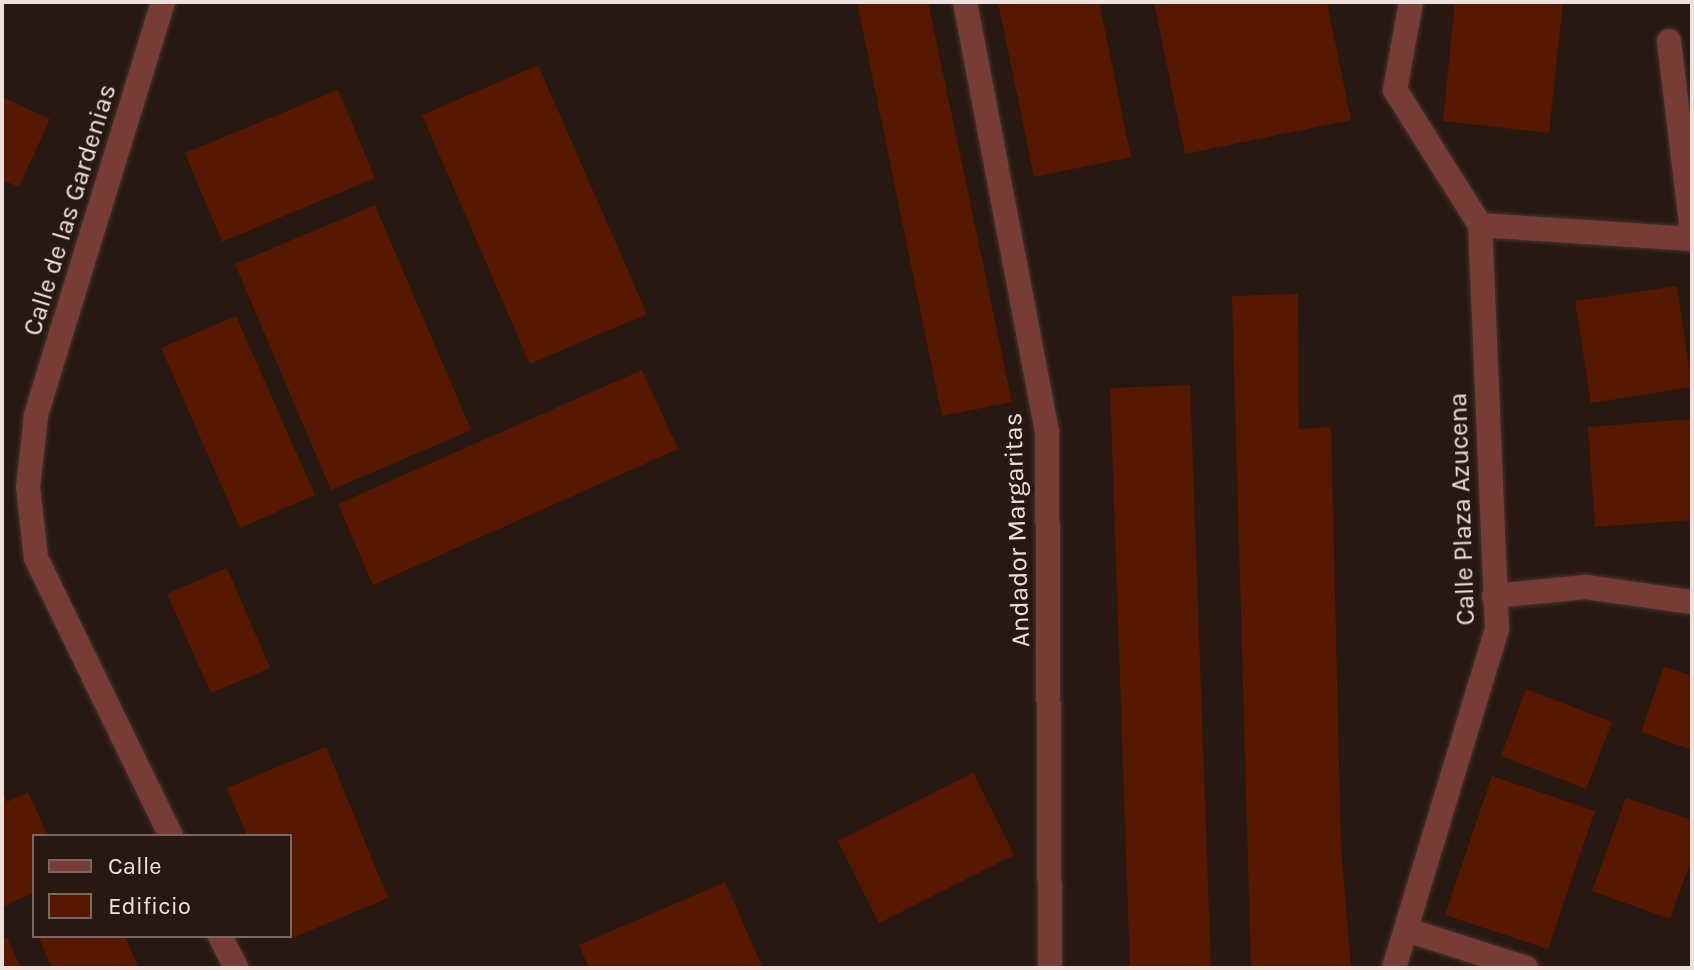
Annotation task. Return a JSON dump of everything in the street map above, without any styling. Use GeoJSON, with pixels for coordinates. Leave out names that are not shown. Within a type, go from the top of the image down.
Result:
{"type":"FeatureCollection","features":[{"type":"Feature","properties":{"kind":"street","name":"Calle de las Gardenias"},"geometry":{"type":"LineString","coordinates":[[163,2],[36,416],[28,487],[36,558],[170,834]]}},
{"type":"Feature","properties":{"kind":"street","name":"Andador Margaritas"},"geometry":{"type":"LineString","coordinates":[[965,2],[1047,431],[1050,968]]}},
{"type":"Feature","properties":{"kind":"street"},"geometry":{"type":"LineString","coordinates":[[1411,2],[1395,90],[1480,225],[1692,239]]}},
{"type":"Feature","properties":{"kind":"street"},"geometry":{"type":"LineString","coordinates":[[1669,41],[1692,231]]}},
{"type":"Feature","properties":{"kind":"street","name":"Calle Plaza Azucena"},"geometry":{"type":"LineString","coordinates":[[1394,968],[1497,628],[1480,225]]}},
{"type":"Feature","properties":{"kind":"street"},"geometry":{"type":"LineString","coordinates":[[1494,596],[1586,587],[1692,602]]}},
{"type":"Feature","properties":{"kind":"street"},"geometry":{"type":"LineString","coordinates":[[1407,930],[1526,968]]}},
{"type":"Feature","properties":{"kind":"street"},"geometry":{"type":"LineString","coordinates":[[221,938],[236,968]]}},
{"type":"Feature","properties":{"kind":"building"},"geometry":{"type":"Polygon","coordinates":[[[857,2],[928,2],[1012,402],[942,416],[857,2]]]}},
{"type":"Feature","properties":{"kind":"building"},"geometry":{"type":"Polygon","coordinates":[[[998,2],[1099,2],[1131,157],[1034,177],[998,2]]]}},
{"type":"Feature","properties":{"kind":"building"},"geometry":{"type":"Polygon","coordinates":[[[1154,2],[1327,2],[1351,120],[1185,154],[1154,2]]]}},
{"type":"Feature","properties":{"kind":"building"},"geometry":{"type":"Polygon","coordinates":[[[1455,2],[1563,2],[1549,133],[1443,121],[1455,2]]]}},
{"type":"Feature","properties":{"kind":"building"},"geometry":{"type":"Polygon","coordinates":[[[538,65],[647,314],[530,364],[422,115],[538,65]]]}},
{"type":"Feature","properties":{"kind":"building"},"geometry":{"type":"Polygon","coordinates":[[[338,90],[375,178],[222,242],[185,153],[338,90]]]}},
{"type":"Feature","properties":{"kind":"building"},"geometry":{"type":"Polygon","coordinates":[[[2,97],[50,119],[19,187],[2,180],[2,97]]]}},
{"type":"Feature","properties":{"kind":"building"},"geometry":{"type":"Polygon","coordinates":[[[375,205],[471,430],[331,490],[235,264],[375,205]]]}},
{"type":"Feature","properties":{"kind":"building"},"geometry":{"type":"Polygon","coordinates":[[[1677,286],[1692,387],[1591,403],[1575,301],[1677,286]]]}},
{"type":"Feature","properties":{"kind":"building"},"geometry":{"type":"Polygon","coordinates":[[[1298,294],[1299,429],[1331,427],[1341,847],[1351,968],[1251,968],[1232,296],[1298,294]]]}},
{"type":"Feature","properties":{"kind":"building"},"geometry":{"type":"Polygon","coordinates":[[[236,316],[315,495],[240,528],[161,348],[236,316]]]}},
{"type":"Feature","properties":{"kind":"building"},"geometry":{"type":"Polygon","coordinates":[[[642,370],[678,449],[373,585],[338,504],[642,370]]]}},
{"type":"Feature","properties":{"kind":"building"},"geometry":{"type":"Polygon","coordinates":[[[1190,385],[1211,968],[1130,968],[1110,388],[1190,385]]]}},
{"type":"Feature","properties":{"kind":"building"},"geometry":{"type":"Polygon","coordinates":[[[1692,419],[1692,520],[1595,527],[1588,427],[1692,419]]]}},
{"type":"Feature","properties":{"kind":"building"},"geometry":{"type":"Polygon","coordinates":[[[227,568],[270,668],[211,693],[167,594],[227,568]]]}},
{"type":"Feature","properties":{"kind":"building"},"geometry":{"type":"Polygon","coordinates":[[[1664,666],[1692,676],[1692,750],[1641,732],[1664,666]]]}},
{"type":"Feature","properties":{"kind":"building"},"geometry":{"type":"Polygon","coordinates":[[[1526,689],[1612,722],[1586,789],[1501,756],[1526,689]]]}},
{"type":"Feature","properties":{"kind":"building"},"geometry":{"type":"Polygon","coordinates":[[[326,747],[388,898],[290,939],[292,834],[246,834],[227,788],[326,747]]]}},
{"type":"Feature","properties":{"kind":"building"},"geometry":{"type":"Polygon","coordinates":[[[973,773],[1014,855],[879,923],[838,841],[973,773]]]}},
{"type":"Feature","properties":{"kind":"building"},"geometry":{"type":"Polygon","coordinates":[[[1492,776],[1595,811],[1548,949],[1445,915],[1492,776]]]}},
{"type":"Feature","properties":{"kind":"building"},"geometry":{"type":"Polygon","coordinates":[[[2,792],[7,802],[28,792],[47,834],[32,834],[32,893],[2,907],[2,792]]]}},
{"type":"Feature","properties":{"kind":"building"},"geometry":{"type":"Polygon","coordinates":[[[1626,798],[1692,820],[1692,858],[1670,919],[1592,891],[1626,798]]]}},
{"type":"Feature","properties":{"kind":"building"},"geometry":{"type":"Polygon","coordinates":[[[725,882],[763,968],[589,968],[579,945],[725,882]]]}},
{"type":"Feature","properties":{"kind":"building"},"geometry":{"type":"Polygon","coordinates":[[[7,938],[21,968],[2,968],[2,940],[7,938]]]}},
{"type":"Feature","properties":{"kind":"building"},"geometry":{"type":"Polygon","coordinates":[[[39,938],[126,938],[139,968],[52,968],[39,938]]]}}]}
